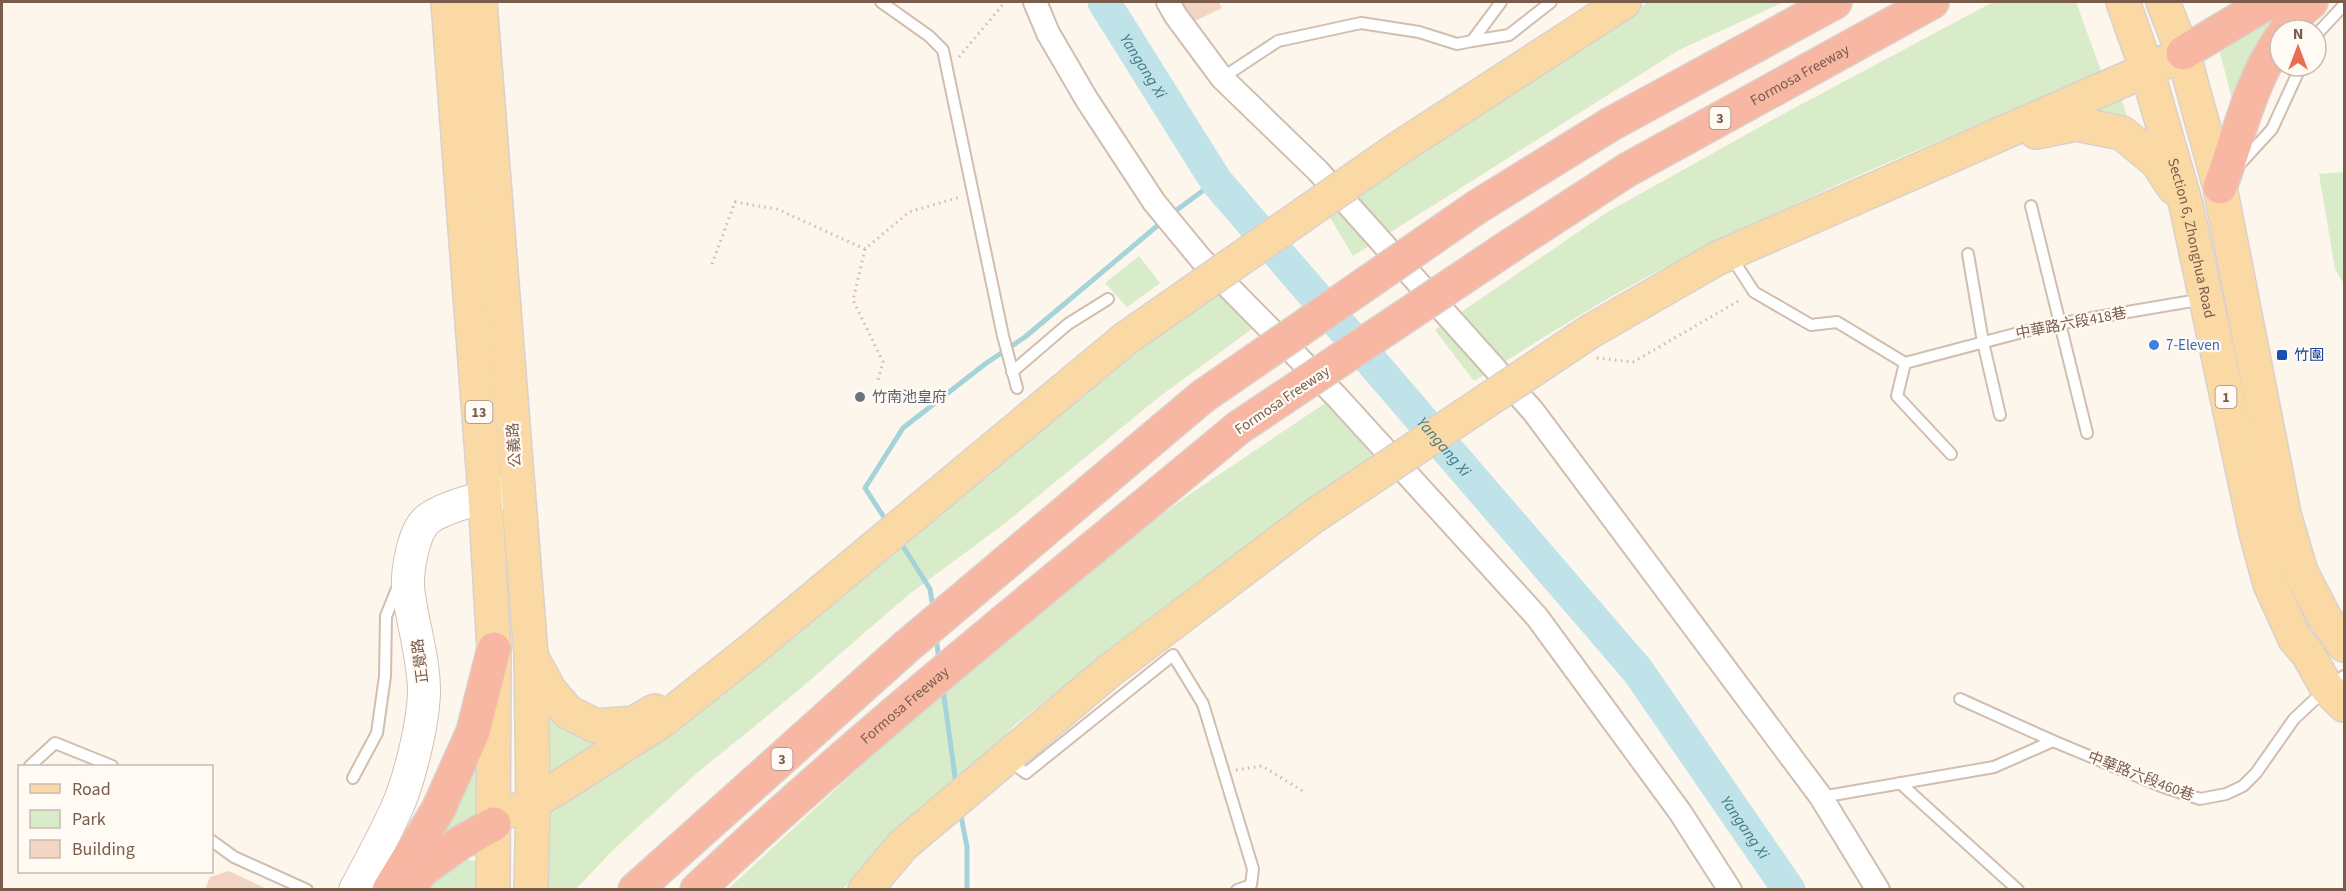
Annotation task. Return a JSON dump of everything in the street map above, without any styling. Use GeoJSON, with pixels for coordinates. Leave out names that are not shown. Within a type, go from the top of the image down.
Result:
{"type":"FeatureCollection","features":[{"type":"Feature","properties":{"kind":"highway","name":"3"},"geometry":{"type":"LineString","coordinates":[[635,890],[934,623],[1202,397],[1477,207],[1611,124],[1835,2]]}},
{"type":"Feature","properties":{"kind":"highway","name":"Formosa Freeway"},"geometry":{"type":"LineString","coordinates":[[697,890],[767,823],[1238,428],[1627,170],[1932,2]]}},
{"type":"Feature","properties":{"kind":"highway"},"geometry":{"type":"LineString","coordinates":[[2183,53],[2268,2]]}},
{"type":"Feature","properties":{"kind":"highway"},"geometry":{"type":"LineString","coordinates":[[2294,18],[2311,2]]}},
{"type":"Feature","properties":{"kind":"highway"},"geometry":{"type":"LineString","coordinates":[[2220,187],[2235,148],[2246,104],[2268,57]]}},
{"type":"Feature","properties":{"kind":"highway"},"geometry":{"type":"LineString","coordinates":[[389,890],[438,810],[473,732],[494,649]]}},
{"type":"Feature","properties":{"kind":"highway"},"geometry":{"type":"LineString","coordinates":[[408,890],[422,870],[460,843],[494,824]]}},
{"type":"Feature","properties":{"kind":"main road","name":"公義路"},"geometry":{"type":"LineString","coordinates":[[448,2],[501,493],[531,655],[531,890]]}},
{"type":"Feature","properties":{"kind":"main road","name":"公義路"},"geometry":{"type":"LineString","coordinates":[[480,2],[501,493],[494,649],[493,890]]}},
{"type":"Feature","properties":{"kind":"main road"},"geometry":{"type":"LineString","coordinates":[[494,824],[663,720],[755,647],[1125,339],[1399,148],[1624,2]]}},
{"type":"Feature","properties":{"kind":"main road","name":"Section 6, Zhonghua Road"},"geometry":{"type":"LineString","coordinates":[[2123,2],[2147,70],[2186,205],[2222,295],[2301,572],[2325,618],[2344,645]]}},
{"type":"Feature","properties":{"kind":"main road","name":"Section 6, Zhonghua Road"},"geometry":{"type":"LineString","coordinates":[[2163,2],[2183,53],[2220,187],[2222,295],[2256,533],[2270,584],[2295,639],[2339,690]]}},
{"type":"Feature","properties":{"kind":"main road"},"geometry":{"type":"LineString","coordinates":[[865,890],[903,845],[1109,671],[1314,516],[1593,344],[1729,253],[2183,53]]}},
{"type":"Feature","properties":{"kind":"main road"},"geometry":{"type":"LineString","coordinates":[[1920,169],[2028,133],[2076,124],[2122,133],[2157,162],[2186,205]]}},
{"type":"Feature","properties":{"kind":"main road"},"geometry":{"type":"LineString","coordinates":[[531,655],[550,692],[568,712],[596,726],[634,723],[671,703],[755,647]]}},
{"type":"Feature","properties":{"kind":"street"},"geometry":{"type":"LineString","coordinates":[[1035,2],[1048,33],[1087,100],[1154,202],[1175,229],[1201,259],[1337,397],[1538,617],[1680,812],[1730,890]]}},
{"type":"Feature","properties":{"kind":"street"},"geometry":{"type":"LineString","coordinates":[[1168,2],[1222,78],[1318,171],[1533,411],[1821,797],[1878,890]]}},
{"type":"Feature","properties":{"kind":"street","name":"正覺路"},"geometry":{"type":"LineString","coordinates":[[355,890],[396,810],[417,741],[424,692],[419,644],[408,587],[410,557],[424,522],[449,508],[501,493]]}},
{"type":"Feature","properties":{"kind":"lane"},"geometry":{"type":"LineString","coordinates":[[881,2],[929,36],[943,50],[1003,336],[1017,388]]}},
{"type":"Feature","properties":{"kind":"lane"},"geometry":{"type":"LineString","coordinates":[[1472,41],[1501,2]]}},
{"type":"Feature","properties":{"kind":"lane"},"geometry":{"type":"LineString","coordinates":[[1222,78],[1278,41],[1361,23],[1419,32],[1457,44],[1509,35],[1551,2]]}},
{"type":"Feature","properties":{"kind":"lane"},"geometry":{"type":"LineString","coordinates":[[2328,22],[2344,5]]}},
{"type":"Feature","properties":{"kind":"lane"},"geometry":{"type":"LineString","coordinates":[[2220,187],[2272,129],[2295,78]]}},
{"type":"Feature","properties":{"kind":"lane"},"geometry":{"type":"LineString","coordinates":[[2031,206],[2087,433]]}},
{"type":"Feature","properties":{"kind":"lane"},"geometry":{"type":"LineString","coordinates":[[1729,253],[1754,292],[1811,325],[1837,322],[1905,363],[1897,396],[1951,454]]}},
{"type":"Feature","properties":{"kind":"lane"},"geometry":{"type":"LineString","coordinates":[[1968,254],[1983,342],[2000,415]]}},
{"type":"Feature","properties":{"kind":"lane","name":"中華路六段418巷"},"geometry":{"type":"LineString","coordinates":[[1905,363],[2060,323],[2222,295]]}},
{"type":"Feature","properties":{"kind":"lane"},"geometry":{"type":"LineString","coordinates":[[1012,372],[1068,324],[1108,299]]}},
{"type":"Feature","properties":{"kind":"lane"},"geometry":{"type":"LineString","coordinates":[[353,778],[377,733],[386,676],[386,616],[410,557]]}},
{"type":"Feature","properties":{"kind":"lane"},"geometry":{"type":"LineString","coordinates":[[1006,758],[1026,773],[1173,655],[1203,704],[1252,869],[1251,885],[1237,890]]}},
{"type":"Feature","properties":{"kind":"lane","name":"中華路六段460巷"},"geometry":{"type":"LineString","coordinates":[[1960,699],[2161,786],[2200,799],[2226,794],[2243,786],[2250,780],[2294,719],[2339,690]]}},
{"type":"Feature","properties":{"kind":"lane"},"geometry":{"type":"LineString","coordinates":[[1821,797],[1994,767],[2053,741]]}},
{"type":"Feature","properties":{"kind":"lane"},"geometry":{"type":"LineString","coordinates":[[31,765],[55,743],[110,765]]}},
{"type":"Feature","properties":{"kind":"lane"},"geometry":{"type":"LineString","coordinates":[[1900,783],[2018,890]]}},
{"type":"Feature","properties":{"kind":"lane"},"geometry":{"type":"LineString","coordinates":[[213,843],[234,857],[307,890]]}},
{"type":"Feature","properties":{"kind":"path"},"geometry":{"type":"LineString","coordinates":[[947,72],[1005,2]]}},
{"type":"Feature","properties":{"kind":"path"},"geometry":{"type":"LineString","coordinates":[[877,383],[883,362],[853,300],[866,249],[909,212],[973,193]]}},
{"type":"Feature","properties":{"kind":"path"},"geometry":{"type":"LineString","coordinates":[[712,264],[735,202],[777,209],[866,249]]}},
{"type":"Feature","properties":{"kind":"path"},"geometry":{"type":"LineString","coordinates":[[1593,344],[1633,362],[1754,292]]}},
{"type":"Feature","properties":{"kind":"path"},"geometry":{"type":"LineString","coordinates":[[1223,771],[1262,766],[1306,793]]}},
{"type":"Feature","properties":{"kind":"green space"},"geometry":{"type":"Polygon","coordinates":[[[1648,2],[1784,2],[1679,50],[1353,256],[1329,216],[1648,2]]]}},
{"type":"Feature","properties":{"kind":"green space"},"geometry":{"type":"Polygon","coordinates":[[[1993,2],[2076,2],[2103,76],[1994,118],[1886,164],[1726,237],[1623,290],[1474,381],[1435,330],[1606,213],[1774,119],[1993,2]]]}},
{"type":"Feature","properties":{"kind":"green space"},"geometry":{"type":"Polygon","coordinates":[[[2294,2],[2285,18],[2268,18],[2268,50],[2235,111],[2218,45],[2294,2]]]}},
{"type":"Feature","properties":{"kind":"green space"},"geometry":{"type":"Polygon","coordinates":[[[2121,98],[2133,134],[2104,123],[2090,108],[2121,98]]]}},
{"type":"Feature","properties":{"kind":"green space"},"geometry":{"type":"Polygon","coordinates":[[[2344,172],[2344,284],[2335,269],[2319,174],[2344,172]]]}},
{"type":"Feature","properties":{"kind":"green space"},"geometry":{"type":"Polygon","coordinates":[[[1139,256],[1160,283],[1127,307],[1105,283],[1139,256]]]}},
{"type":"Feature","properties":{"kind":"green space"},"geometry":{"type":"Polygon","coordinates":[[[1220,292],[1252,329],[1159,397],[1004,524],[908,595],[794,694],[696,774],[613,850],[576,889],[547,890],[551,805],[1069,400],[1220,292]]]}},
{"type":"Feature","properties":{"kind":"green space"},"geometry":{"type":"Polygon","coordinates":[[[1327,402],[1373,457],[1138,627],[1014,726],[843,889],[727,890],[888,741],[1102,559],[1187,496],[1327,402]]]}},
{"type":"Feature","properties":{"kind":"green space"},"geometry":{"type":"Polygon","coordinates":[[[547,720],[617,735],[551,778],[547,720]]]}},
{"type":"Feature","properties":{"kind":"green space"},"geometry":{"type":"Polygon","coordinates":[[[476,755],[479,814],[422,855],[476,755]]]}},
{"type":"Feature","properties":{"kind":"green space"},"geometry":{"type":"Polygon","coordinates":[[[460,859],[477,861],[477,889],[424,890],[460,859]]]}},
{"type":"Feature","properties":{"kind":"building"},"geometry":{"type":"Polygon","coordinates":[[[1180,2],[1219,2],[1222,8],[1193,22],[1180,2]]]}},
{"type":"Feature","properties":{"kind":"building"},"geometry":{"type":"Polygon","coordinates":[[[229,871],[269,890],[205,890],[210,877],[229,871]]]}},
{"type":"Feature","properties":{"kind":"waterway","name":"Yangang Xi"},"geometry":{"type":"LineString","coordinates":[[1104,2],[1216,181],[1638,671],[1789,890]]}},
{"type":"Feature","properties":{"kind":"waterway"},"geometry":{"type":"LineString","coordinates":[[1170,215],[1216,181]]}},
{"type":"Feature","properties":{"kind":"waterway"},"geometry":{"type":"LineString","coordinates":[[887,522],[865,488],[903,428],[985,364],[1025,337],[1163,221]]}},
{"type":"Feature","properties":{"kind":"waterway"},"geometry":{"type":"LineString","coordinates":[[899,540],[930,589],[933,608]]}},
{"type":"Feature","properties":{"kind":"waterway"},"geometry":{"type":"LineString","coordinates":[[936,635],[939,662]]}},
{"type":"Feature","properties":{"kind":"waterway"},"geometry":{"type":"LineString","coordinates":[[943,689],[956,784]]}},
{"type":"Feature","properties":{"kind":"waterway"},"geometry":{"type":"LineString","coordinates":[[960,811],[967,847],[967,890]]}},
{"type":"Feature","properties":{"kind":"place","name":"7-Eleven"},"geometry":{"type":"Point","coordinates":[2154,345]}},
{"type":"Feature","properties":{"kind":"place","name":"竹圍"},"geometry":{"type":"Point","coordinates":[2282,355]}},
{"type":"Feature","properties":{"kind":"place","name":"竹南池皇府"},"geometry":{"type":"Point","coordinates":[860,397]}}]}
